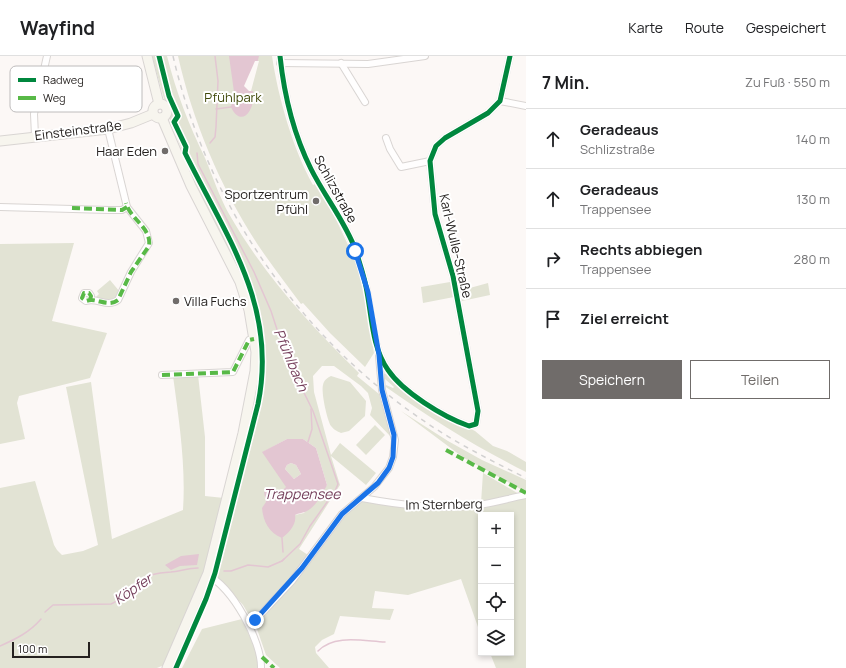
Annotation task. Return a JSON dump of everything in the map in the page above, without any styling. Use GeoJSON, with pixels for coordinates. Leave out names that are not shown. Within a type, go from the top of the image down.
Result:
{"type":"FeatureCollection","features":[{"type":"Feature","properties":{"kind":"street"},"geometry":{"type":"LineString","coordinates":[[45,66],[47,56]]}},
{"type":"Feature","properties":{"kind":"street"},"geometry":{"type":"LineString","coordinates":[[147,56],[158,104]]}},
{"type":"Feature","properties":{"kind":"street","name":"Schlizstraße"},"geometry":{"type":"LineString","coordinates":[[280,56],[280,63],[292,118],[299,141],[312,170],[346,229],[364,275],[379,355],[391,374],[406,390],[464,424],[473,426]]}},
{"type":"Feature","properties":{"kind":"street"},"geometry":{"type":"LineString","coordinates":[[280,63],[387,62],[425,56]]}},
{"type":"Feature","properties":{"kind":"street"},"geometry":{"type":"LineString","coordinates":[[386,138],[390,150],[401,167],[430,161],[436,146],[445,138],[488,112],[500,101],[510,56]]}},
{"type":"Feature","properties":{"kind":"street"},"geometry":{"type":"LineString","coordinates":[[341,63],[365,102]]}},
{"type":"Feature","properties":{"kind":"street"},"geometry":{"type":"LineString","coordinates":[[500,101],[526,106]]}},
{"type":"Feature","properties":{"kind":"street"},"geometry":{"type":"LineString","coordinates":[[158,104],[163,105],[166,108],[167,114],[162,118],[156,117],[153,114],[153,108],[158,104]]}},
{"type":"Feature","properties":{"kind":"street"},"geometry":{"type":"LineString","coordinates":[[34,112],[35,136]]}},
{"type":"Feature","properties":{"kind":"street","name":"Einsteinstraße"},"geometry":{"type":"LineString","coordinates":[[0,141],[108,129],[125,125],[153,114]]}},
{"type":"Feature","properties":{"kind":"street"},"geometry":{"type":"LineString","coordinates":[[162,118],[191,186],[240,282],[249,310],[254,339],[255,370],[252,390],[220,528],[207,575],[167,668]]}},
{"type":"Feature","properties":{"kind":"street"},"geometry":{"type":"LineString","coordinates":[[90,300],[106,304],[118,300],[131,272],[149,246],[148,235],[127,207],[108,129]]}},
{"type":"Feature","properties":{"kind":"street","name":"Karl-Wulle-Straße"},"geometry":{"type":"LineString","coordinates":[[430,161],[435,214],[453,276],[478,411],[478,420],[473,426]]}},
{"type":"Feature","properties":{"kind":"street"},"geometry":{"type":"LineString","coordinates":[[0,207],[122,210],[127,207]]}},
{"type":"Feature","properties":{"kind":"street"},"geometry":{"type":"LineString","coordinates":[[162,375],[232,372],[249,340],[254,339]]}},
{"type":"Feature","properties":{"kind":"street"},"geometry":{"type":"LineString","coordinates":[[250,626],[295,577],[342,514],[378,483],[389,468],[394,449],[394,435],[380,380],[379,355]]}},
{"type":"Feature","properties":{"kind":"street","name":"Im Sternberg"},"geometry":{"type":"LineString","coordinates":[[362,498],[398,504],[433,507],[478,505],[526,495]]}},
{"type":"Feature","properties":{"kind":"street"},"geometry":{"type":"LineString","coordinates":[[207,575],[219,583],[237,605],[250,626],[262,657],[261,668]]}},
{"type":"Feature","properties":{"kind":"green space"},"geometry":{"type":"Polygon","coordinates":[[[152,56],[167,56],[174,82],[188,121],[222,200],[229,214],[257,258],[288,298],[359,373],[357,376],[379,394],[391,437],[370,415],[372,408],[368,393],[361,386],[334,366],[322,366],[313,376],[314,392],[331,455],[340,443],[376,473],[366,485],[331,456],[340,485],[299,549],[311,557],[337,520],[364,495],[392,503],[406,504],[437,505],[481,503],[483,473],[519,494],[526,496],[526,668],[496,668],[491,656],[514,656],[514,512],[478,512],[478,627],[461,579],[408,595],[375,591],[372,608],[394,609],[390,620],[340,616],[334,634],[322,640],[315,647],[316,653],[329,668],[280,668],[266,655],[257,629],[243,605],[213,573],[199,583],[169,663],[157,668],[0,668],[0,488],[35,481],[54,545],[62,555],[83,551],[98,545],[66,387],[91,382],[112,539],[183,510],[183,460],[173,376],[198,375],[205,437],[205,496],[224,498],[256,381],[244,284],[197,187],[169,118],[172,113],[171,108],[164,99],[152,56]],[[287,439],[263,452],[287,487],[279,494],[268,490],[265,492],[266,502],[295,515],[304,513],[327,485],[316,448],[303,439],[287,439]]]}},
{"type":"Feature","properties":{"kind":"green space","name":"Pfühlpark"},"geometry":{"type":"Polygon","coordinates":[[[178,56],[272,56],[282,105],[299,155],[313,185],[315,184],[333,213],[356,262],[363,285],[374,353],[365,367],[330,333],[303,303],[301,304],[246,226],[210,156],[184,81],[178,56]]]}},
{"type":"Feature","properties":{"kind":"green space"},"geometry":{"type":"Polygon","coordinates":[[[74,243],[52,321],[107,333],[90,378],[19,396],[17,403],[25,439],[0,444],[0,244],[74,243]]]}},
{"type":"Feature","properties":{"kind":"green space"},"geometry":{"type":"Polygon","coordinates":[[[110,280],[120,292],[118,295],[110,300],[103,300],[96,297],[99,294],[97,291],[110,280]]]}},
{"type":"Feature","properties":{"kind":"green space"},"geometry":{"type":"Polygon","coordinates":[[[450,282],[454,297],[423,303],[421,287],[450,282]]]}},
{"type":"Feature","properties":{"kind":"green space"},"geometry":{"type":"Polygon","coordinates":[[[488,283],[490,295],[462,301],[459,291],[488,283]]]}},
{"type":"Feature","properties":{"kind":"green space"},"geometry":{"type":"Polygon","coordinates":[[[384,374],[386,374],[403,392],[413,399],[475,431],[493,446],[507,451],[526,462],[526,472],[472,443],[403,399],[386,387],[386,385],[393,388],[394,387],[385,379],[384,374]]]}},
{"type":"Feature","properties":{"kind":"green space"},"geometry":{"type":"Polygon","coordinates":[[[331,376],[350,382],[366,401],[365,416],[349,431],[341,433],[331,426],[324,399],[323,383],[331,376]]]}},
{"type":"Feature","properties":{"kind":"green space"},"geometry":{"type":"Polygon","coordinates":[[[401,411],[448,441],[482,460],[526,480],[526,492],[464,458],[401,411]]]}},
{"type":"Feature","properties":{"kind":"green space"},"geometry":{"type":"Polygon","coordinates":[[[375,425],[385,435],[366,455],[356,445],[375,425]]]}},
{"type":"Feature","properties":{"kind":"green space"},"geometry":{"type":"Polygon","coordinates":[[[291,463],[296,465],[301,474],[294,479],[285,469],[287,465],[291,463]]]}},
{"type":"Feature","properties":{"kind":"green space"},"geometry":{"type":"Polygon","coordinates":[[[242,619],[258,655],[257,668],[182,668],[202,629],[242,619]]]}},
{"type":"Feature","properties":{"kind":"water"},"geometry":{"type":"Polygon","coordinates":[[[229,56],[259,56],[250,91],[253,91],[252,105],[247,114],[243,117],[235,113],[231,107],[234,92],[229,56]]]}},
{"type":"Feature","properties":{"kind":"water","name":"Trappensee"},"geometry":{"type":"Polygon","coordinates":[[[287,439],[303,439],[316,448],[327,485],[312,508],[295,515],[295,522],[292,528],[282,538],[270,530],[265,522],[262,508],[266,502],[264,492],[271,490],[279,494],[286,487],[262,452],[287,439]],[[291,463],[287,465],[285,469],[294,479],[301,474],[296,465],[291,463]]]}},
{"type":"Feature","properties":{"kind":"water"},"geometry":{"type":"Polygon","coordinates":[[[199,554],[197,565],[180,566],[171,570],[165,565],[181,556],[199,554]]]}},
{"type":"Feature","properties":{"kind":"pier"},"geometry":{"type":"Polygon","coordinates":[[[255,61],[259,61],[251,91],[249,91],[244,86],[255,61]]]}},
{"type":"Feature","properties":{"kind":"waterway","name":"Pfühlbach"},"geometry":{"type":"LineString","coordinates":[[210,143],[215,137],[216,127],[218,81],[215,56]]}},
{"type":"Feature","properties":{"kind":"waterway"},"geometry":{"type":"LineString","coordinates":[[216,109],[231,107]]}},
{"type":"Feature","properties":{"kind":"waterway","name":"Pfühlbach"},"geometry":{"type":"LineString","coordinates":[[197,153],[198,164],[254,272],[271,311],[285,354],[313,411],[338,484],[335,491],[310,526],[300,544],[282,561]]}},
{"type":"Feature","properties":{"kind":"waterway"},"geometry":{"type":"LineString","coordinates":[[308,442],[312,429],[311,409]]}},
{"type":"Feature","properties":{"kind":"waterway","name":"Köpfer"},"geometry":{"type":"LineString","coordinates":[[282,538],[283,552]]}},
{"type":"Feature","properties":{"kind":"waterway","name":"Köpfer"},"geometry":{"type":"LineString","coordinates":[[224,571],[231,571],[248,565],[268,567],[284,559]]}},
{"type":"Feature","properties":{"kind":"waterway","name":"Köpfer"},"geometry":{"type":"LineString","coordinates":[[45,612],[53,605],[111,604],[137,583],[153,574],[198,568]]}},
{"type":"Feature","properties":{"kind":"waterway","name":"Köpfer"},"geometry":{"type":"LineString","coordinates":[[0,646],[22,635],[41,619]]}},
{"type":"Feature","properties":{"kind":"waterway"},"geometry":{"type":"LineString","coordinates":[[318,651],[332,642],[340,640],[385,642]]}},
{"type":"Feature","properties":{"kind":"railway"},"geometry":{"type":"LineString","coordinates":[[173,56],[188,110],[209,163],[234,213],[263,261],[297,306],[335,347],[376,385],[421,419],[459,443],[526,478]]}},
{"type":"Feature","properties":{"kind":"marked path"},"geometry":{"type":"LineString","coordinates":[[90,300],[91,296],[89,293],[84,293],[82,298],[86,301],[94,300],[110,303],[118,300],[131,272],[149,246],[147,234],[128,209],[126,203]]}},
{"type":"Feature","properties":{"kind":"marked path"},"geometry":{"type":"LineString","coordinates":[[72,208],[122,210],[127,207]]}},
{"type":"Feature","properties":{"kind":"marked path"},"geometry":{"type":"LineString","coordinates":[[162,375],[233,372],[249,340],[254,339]]}},
{"type":"Feature","properties":{"kind":"marked path"},"geometry":{"type":"LineString","coordinates":[[446,450],[526,493]]}},
{"type":"Feature","properties":{"kind":"marked path"},"geometry":{"type":"LineString","coordinates":[[262,657],[274,668]]}},
{"type":"Feature","properties":{"kind":"cycle path"},"geometry":{"type":"LineString","coordinates":[[159,56],[169,96],[178,116],[174,122],[186,147],[185,153],[217,213],[244,273],[255,303],[261,335],[262,368],[258,404],[215,573],[206,599],[176,668]]}},
{"type":"Feature","properties":{"kind":"cycle path"},"geometry":{"type":"LineString","coordinates":[[280,56],[287,99],[305,156],[311,169],[341,219],[356,251],[364,277],[376,342],[383,361],[395,378],[413,395],[447,417],[469,426],[476,424],[478,411],[453,276],[435,214],[430,161],[436,146],[445,138],[488,113],[500,101],[510,56]]}},
{"type":"Feature","properties":{"kind":"place","name":"Haar Eden"},"geometry":{"type":"Point","coordinates":[165,151]}},
{"type":"Feature","properties":{"kind":"place","name":"Sportzentrum Pfühl"},"geometry":{"type":"Point","coordinates":[316,201]}},
{"type":"Feature","properties":{"kind":"place","name":"Villa Fuchs"},"geometry":{"type":"Point","coordinates":[176,301]}},
{"type":"Feature","properties":{"kind":"route"},"geometry":{"type":"LineString","coordinates":[[255,620],[265,611],[302,568],[342,514],[362,498],[385,475],[393,457],[395,445],[394,435],[382,390],[379,373],[380,361],[374,335],[368,292],[364,275],[355,251]]}}]}
